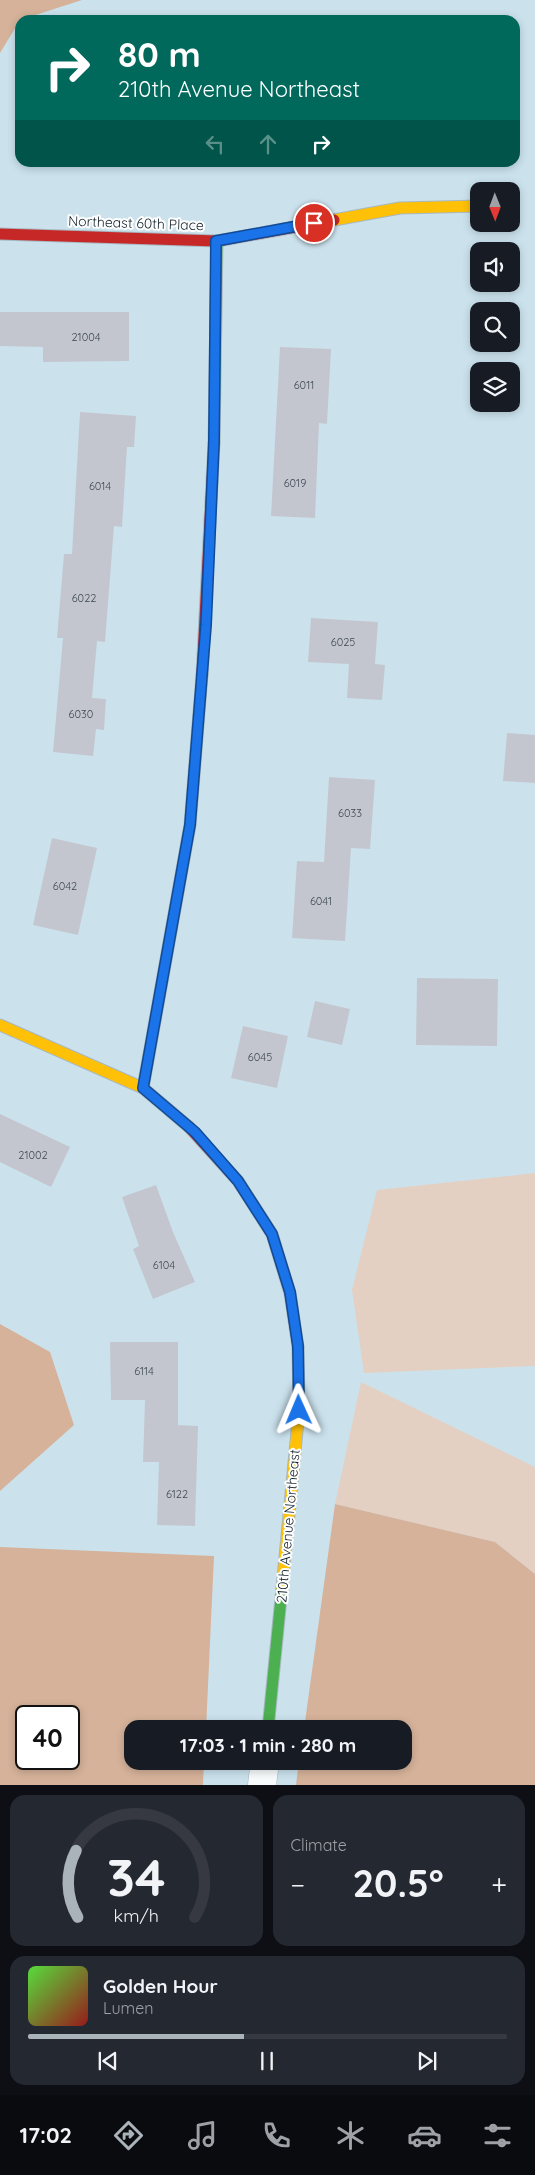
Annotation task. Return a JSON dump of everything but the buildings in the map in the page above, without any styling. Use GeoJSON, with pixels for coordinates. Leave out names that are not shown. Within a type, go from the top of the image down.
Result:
{"type":"FeatureCollection","features":[{"type":"Feature","properties":{"kind":"street","name":"Northeast 60th Place"},"geometry":{"type":"LineString","coordinates":[[0,234],[216,241],[400,208],[470,206]]}},
{"type":"Feature","properties":{"kind":"street"},"geometry":{"type":"LineString","coordinates":[[143,1088],[190,825],[206,625],[214,441],[216,241]]}},
{"type":"Feature","properties":{"kind":"street","name":"210th Avenue Northeast"},"geometry":{"type":"LineString","coordinates":[[0,1025],[143,1088],[195,1132],[238,1181],[272,1234],[290,1292],[298,1346],[299,1410],[269,1720]]}},
{"type":"Feature","properties":{"kind":"street"},"geometry":{"type":"LineString","coordinates":[[262,1785],[264,1770]]}},
{"type":"Feature","properties":{"kind":"shaded area"},"geometry":{"type":"Polygon","coordinates":[[[0,0],[82,0],[36,15],[15,15],[15,28],[0,53],[0,0]]]}},
{"type":"Feature","properties":{"kind":"shaded area"},"geometry":{"type":"Polygon","coordinates":[[[535,1173],[535,1366],[364,1373],[352,1290],[377,1190],[535,1173]]]}},
{"type":"Feature","properties":{"kind":"shaded area"},"geometry":{"type":"Polygon","coordinates":[[[0,1324],[50,1352],[74,1425],[0,1491],[0,1324]]]}},
{"type":"Feature","properties":{"kind":"shaded area"},"geometry":{"type":"Polygon","coordinates":[[[361,1382],[535,1467],[535,1574],[495,1542],[335,1504],[361,1382]]]}},
{"type":"Feature","properties":{"kind":"shaded area"},"geometry":{"type":"Polygon","coordinates":[[[335,1504],[495,1542],[535,1574],[535,1785],[296,1785],[298,1770],[412,1770],[412,1720],[305,1720],[335,1504]]]}},
{"type":"Feature","properties":{"kind":"shaded area"},"geometry":{"type":"Polygon","coordinates":[[[0,1547],[214,1556],[206,1720],[124,1720],[124,1770],[204,1770],[203,1785],[0,1785],[0,1547]]]}},
{"type":"Feature","properties":{"kind":"traffic: fast"},"geometry":{"type":"LineString","coordinates":[[214,443],[217,241]]}},
{"type":"Feature","properties":{"kind":"traffic: fast"},"geometry":{"type":"LineString","coordinates":[[269,1720],[282,1588]]}},
{"type":"Feature","properties":{"kind":"traffic: slow"},"geometry":{"type":"LineString","coordinates":[[334,220],[400,208],[470,206]]}},
{"type":"Feature","properties":{"kind":"traffic: slow"},"geometry":{"type":"LineString","coordinates":[[143,1088],[190,825],[202,675]]}},
{"type":"Feature","properties":{"kind":"traffic: slow"},"geometry":{"type":"LineString","coordinates":[[0,1025],[143,1088],[189,1127]]}},
{"type":"Feature","properties":{"kind":"traffic: slow"},"geometry":{"type":"LineString","coordinates":[[282,1588],[299,1410],[298,1347]]}},
{"type":"Feature","properties":{"kind":"traffic: jam"},"geometry":{"type":"LineString","coordinates":[[0,234],[217,241],[334,220]]}},
{"type":"Feature","properties":{"kind":"traffic: jam"},"geometry":{"type":"LineString","coordinates":[[202,675],[214,443]]}},
{"type":"Feature","properties":{"kind":"traffic: jam"},"geometry":{"type":"LineString","coordinates":[[189,1127],[238,1181],[272,1234],[290,1293],[298,1347]]}},
{"type":"Feature","properties":{"kind":"route"},"geometry":{"type":"LineString","coordinates":[[299,1410],[298,1346],[290,1292],[272,1234],[238,1181],[195,1132],[143,1088],[190,825],[206,625],[214,441],[216,241],[314,223]]}}]}
